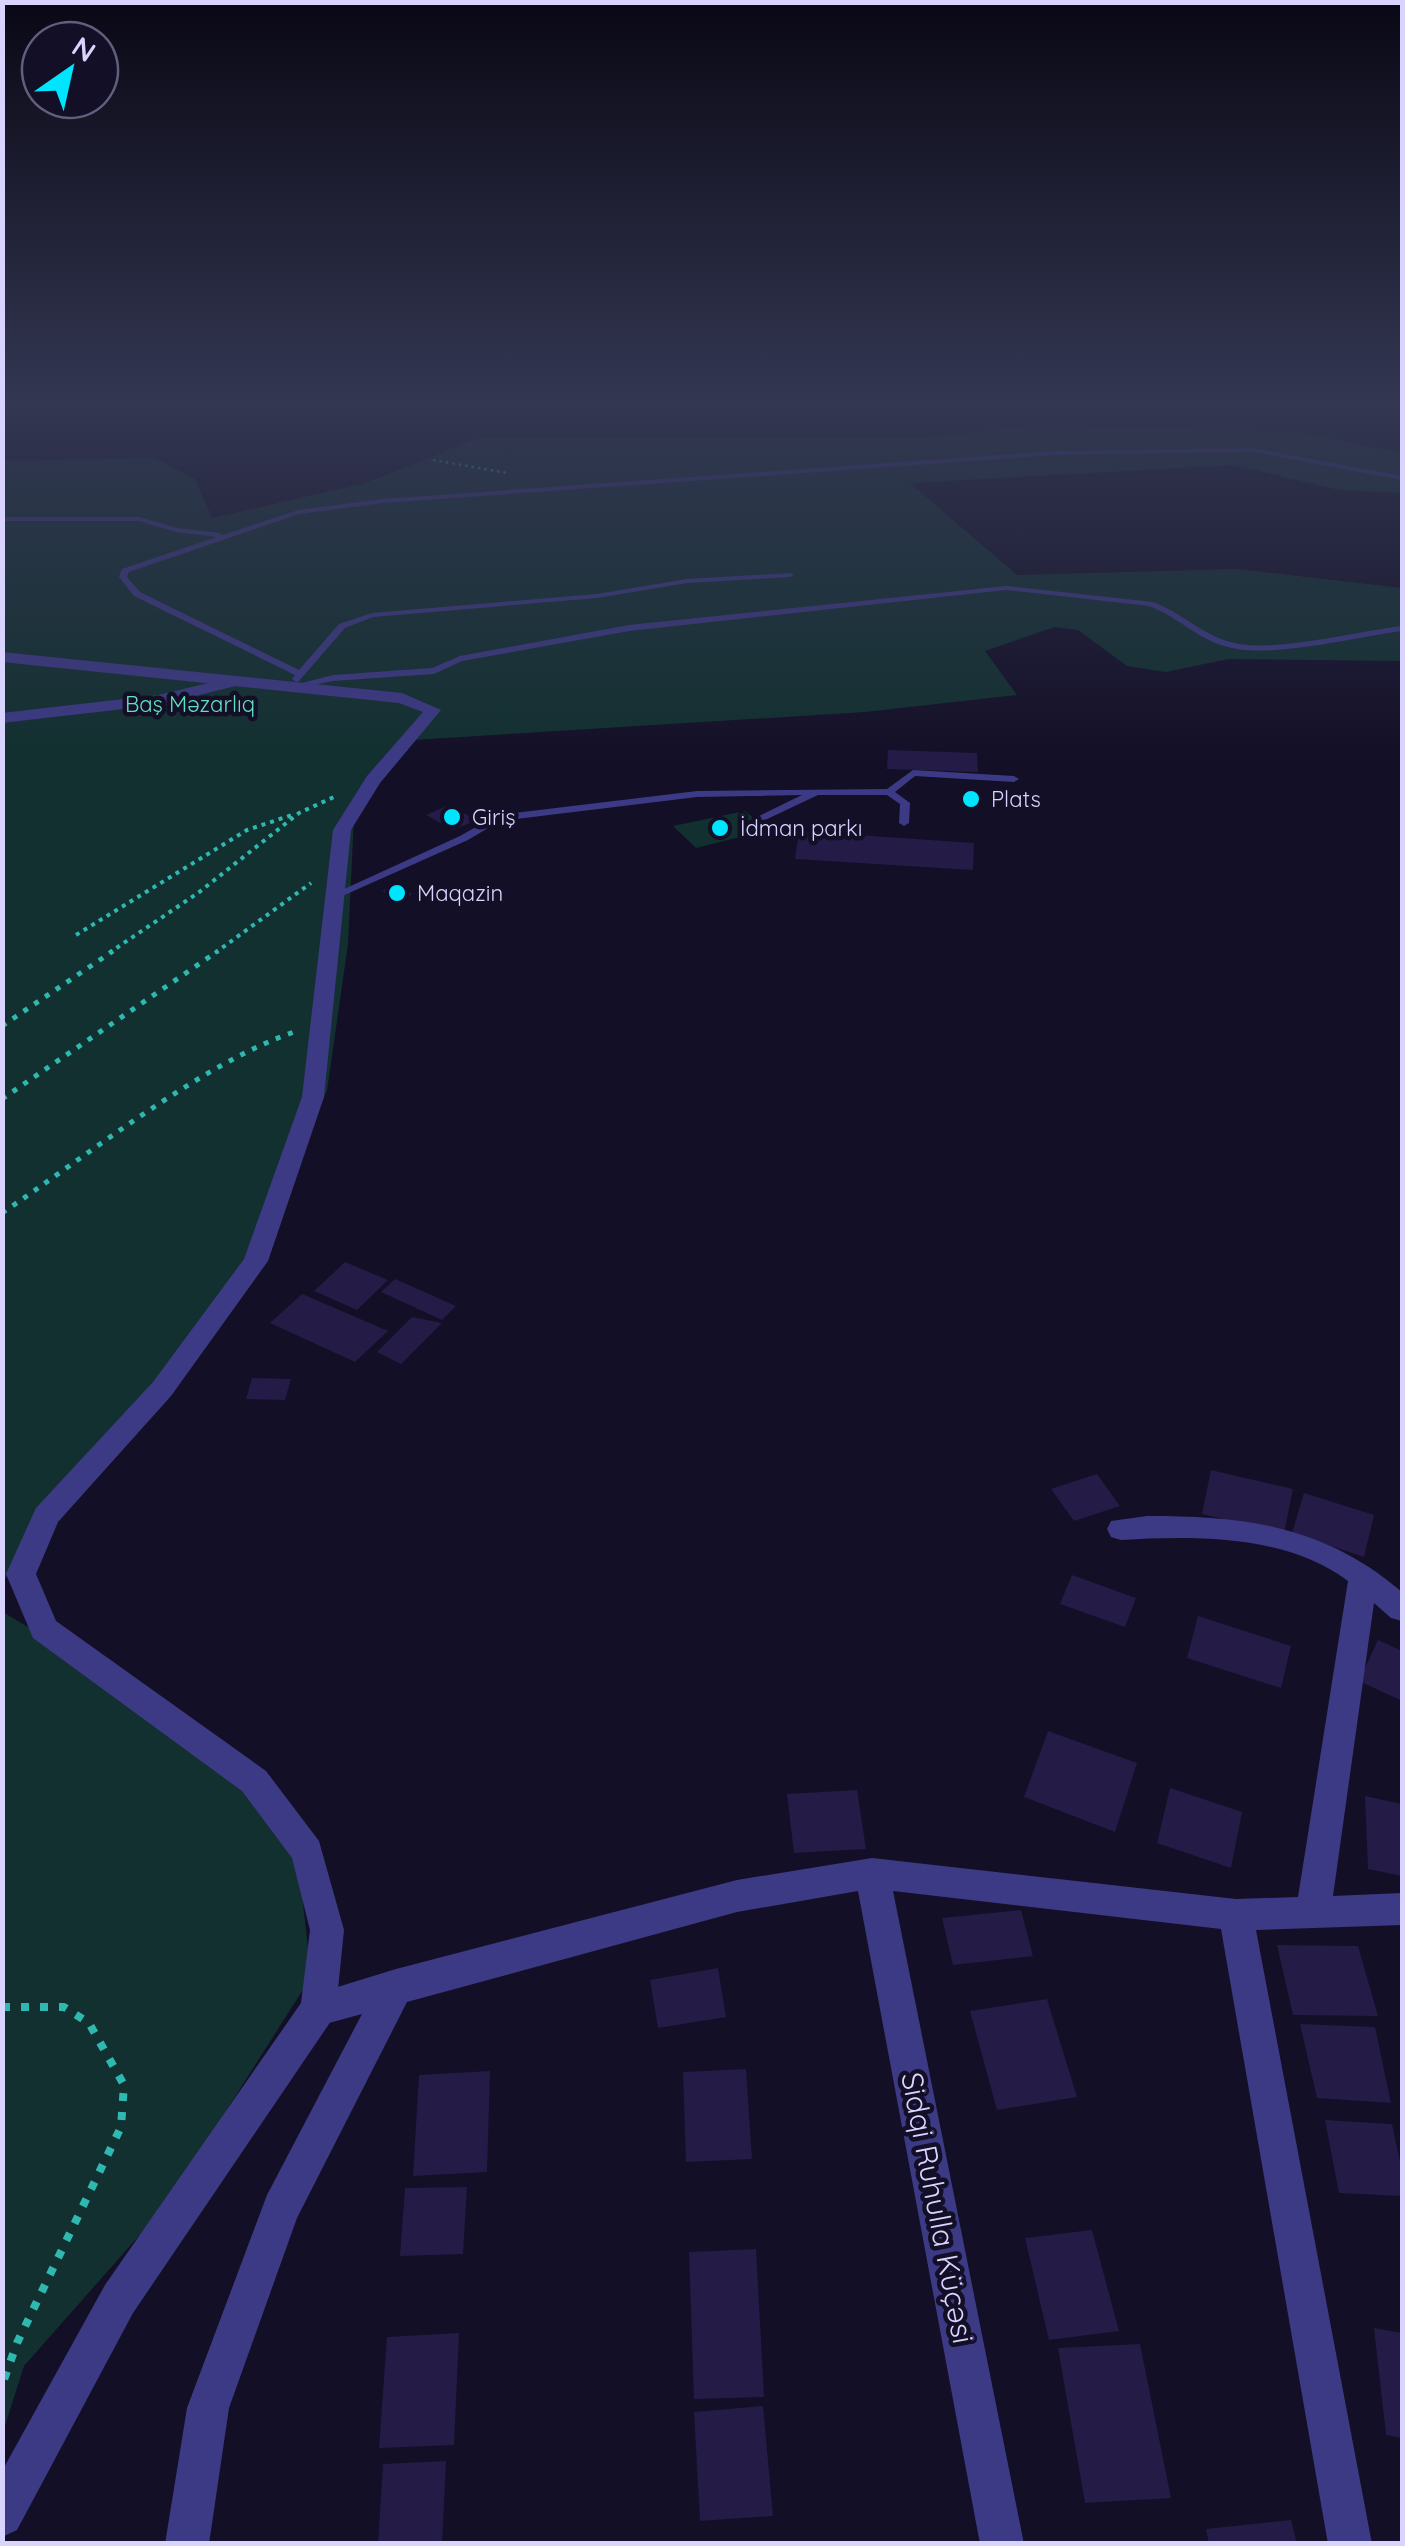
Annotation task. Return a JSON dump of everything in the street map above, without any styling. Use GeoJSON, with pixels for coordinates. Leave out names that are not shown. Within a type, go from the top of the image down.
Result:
{"type":"FeatureCollection","features":[{"type":"Feature","properties":{"kind":"street"},"geometry":{"type":"LineString","coordinates":[[2,657],[230,683],[294,681],[402,698],[432,710],[374,780],[342,830],[313,1097],[256,1260],[162,1389],[46,1516],[21,1574],[44,1629],[254,1781],[307,1852],[328,1930],[318,2009],[119,2298],[2,2515]]}},
{"type":"Feature","properties":{"kind":"street"},"geometry":{"type":"LineString","coordinates":[[2,718],[158,700],[230,683]]}},
{"type":"Feature","properties":{"kind":"street"},"geometry":{"type":"LineString","coordinates":[[1121,1529],[1176,1525],[1276,1540],[1318,1552],[1363,1578],[1402,1610]]}},
{"type":"Feature","properties":{"kind":"street"},"geometry":{"type":"LineString","coordinates":[[1313,1913],[1363,1578]]}},
{"type":"Feature","properties":{"kind":"street"},"geometry":{"type":"LineString","coordinates":[[318,2009],[737,1896],[872,1874],[1236,1915],[1402,1909]]}},
{"type":"Feature","properties":{"kind":"street","name":"Sidqi Ruhulla Küçəsi"},"geometry":{"type":"LineString","coordinates":[[872,1874],[1002,2544]]}},
{"type":"Feature","properties":{"kind":"street"},"geometry":{"type":"LineString","coordinates":[[1236,1915],[1350,2544]]}},
{"type":"Feature","properties":{"kind":"street"},"geometry":{"type":"LineString","coordinates":[[187,2544],[208,2408],[280,2209],[396,1986]]}},
{"type":"Feature","properties":{"kind":"lane"},"geometry":{"type":"LineString","coordinates":[[155,524],[225,535]]}},
{"type":"Feature","properties":{"kind":"lane"},"geometry":{"type":"LineString","coordinates":[[261,524],[130,567],[123,577],[137,594],[294,681],[422,672],[460,659],[629,628],[1006,588],[1170,609],[1227,645],[1283,644],[1402,629]]}},
{"type":"Feature","properties":{"kind":"lane"},"geometry":{"type":"LineString","coordinates":[[294,681],[342,626],[393,611],[564,599],[687,581],[790,575]]}},
{"type":"Feature","properties":{"kind":"lane"},"geometry":{"type":"LineString","coordinates":[[888,792],[913,773],[1014,779]]}},
{"type":"Feature","properties":{"kind":"lane"},"geometry":{"type":"LineString","coordinates":[[759,820],[820,791]]}},
{"type":"Feature","properties":{"kind":"lane"},"geometry":{"type":"LineString","coordinates":[[336,895],[464,838],[497,818],[698,794],[820,791],[888,792],[905,803],[904,823]]}},
{"type":"Feature","properties":{"kind":"path"},"geometry":{"type":"LineString","coordinates":[[76,935],[247,830],[300,813],[374,780]]}},
{"type":"Feature","properties":{"kind":"path"},"geometry":{"type":"LineString","coordinates":[[2,1026],[198,892],[300,813]]}},
{"type":"Feature","properties":{"kind":"path"},"geometry":{"type":"LineString","coordinates":[[2,1098],[339,865]]}},
{"type":"Feature","properties":{"kind":"path"},"geometry":{"type":"LineString","coordinates":[[2,1214],[205,1078],[270,1040],[324,1022]]}},
{"type":"Feature","properties":{"kind":"path"},"geometry":{"type":"LineString","coordinates":[[2,2006],[64,2007],[88,2024],[124,2084],[122,2127],[18,2343],[2,2386]]}},
{"type":"Feature","properties":{"kind":"green space","name":"Baş Məzarlıq"},"geometry":{"type":"Polygon","coordinates":[[[3,524],[957,524],[1017,575],[1237,569],[1402,588],[1402,661],[1228,659],[1166,672],[1127,666],[1078,630],[1054,627],[985,651],[1017,695],[865,712],[413,740],[355,795],[348,944],[327,1091],[232,1303],[3,1581],[3,524]]]}},
{"type":"Feature","properties":{"kind":"green space","name":"İdman parkı"},"geometry":{"type":"Polygon","coordinates":[[[745,811],[768,830],[696,848],[673,826],[745,811]]]}},
{"type":"Feature","properties":{"kind":"green space"},"geometry":{"type":"Polygon","coordinates":[[[3,1612],[160,1707],[282,1807],[302,1893],[311,1977],[167,2204],[24,2366],[3,2432],[3,1612]]]}},
{"type":"Feature","properties":{"kind":"building"},"geometry":{"type":"Polygon","coordinates":[[[888,750],[977,753],[978,772],[887,769],[888,750]]]}},
{"type":"Feature","properties":{"kind":"building","name":"Giriş"},"geometry":{"type":"Polygon","coordinates":[[[449,805],[477,820],[453,830],[426,815],[449,805]]]}},
{"type":"Feature","properties":{"kind":"building"},"geometry":{"type":"Polygon","coordinates":[[[799,831],[974,843],[973,870],[795,859],[799,831]]]}},
{"type":"Feature","properties":{"kind":"building","name":"Maqazin"},"geometry":{"type":"Polygon","coordinates":[[[394,885],[412,894],[400,902],[382,891],[394,885]]]}},
{"type":"Feature","properties":{"kind":"building"},"geometry":{"type":"Polygon","coordinates":[[[345,1262],[388,1280],[357,1310],[314,1291],[345,1262]]]}},
{"type":"Feature","properties":{"kind":"building"},"geometry":{"type":"Polygon","coordinates":[[[395,1279],[456,1306],[442,1320],[381,1292],[395,1279]]]}},
{"type":"Feature","properties":{"kind":"building"},"geometry":{"type":"Polygon","coordinates":[[[302,1294],[388,1331],[355,1362],[270,1323],[302,1294]]]}},
{"type":"Feature","properties":{"kind":"building"},"geometry":{"type":"Polygon","coordinates":[[[412,1317],[442,1323],[401,1364],[377,1352],[412,1317]]]}},
{"type":"Feature","properties":{"kind":"building"},"geometry":{"type":"Polygon","coordinates":[[[252,1378],[291,1379],[285,1400],[246,1399],[252,1378]]]}},
{"type":"Feature","properties":{"kind":"building"},"geometry":{"type":"Polygon","coordinates":[[[1211,1470],[1293,1489],[1284,1533],[1202,1514],[1211,1470]]]}},
{"type":"Feature","properties":{"kind":"building"},"geometry":{"type":"Polygon","coordinates":[[[1097,1474],[1120,1506],[1074,1521],[1051,1489],[1097,1474]]]}},
{"type":"Feature","properties":{"kind":"building"},"geometry":{"type":"Polygon","coordinates":[[[1304,1493],[1374,1515],[1364,1557],[1292,1533],[1304,1493]]]}},
{"type":"Feature","properties":{"kind":"building"},"geometry":{"type":"Polygon","coordinates":[[[1072,1575],[1136,1598],[1125,1627],[1060,1604],[1072,1575]]]}},
{"type":"Feature","properties":{"kind":"building"},"geometry":{"type":"Polygon","coordinates":[[[1198,1616],[1291,1646],[1281,1688],[1187,1658],[1198,1616]]]}},
{"type":"Feature","properties":{"kind":"building"},"geometry":{"type":"Polygon","coordinates":[[[1378,1640],[1402,1651],[1402,1701],[1359,1681],[1378,1640]]]}},
{"type":"Feature","properties":{"kind":"building"},"geometry":{"type":"Polygon","coordinates":[[[1048,1731],[1137,1763],[1115,1832],[1024,1797],[1048,1731]]]}},
{"type":"Feature","properties":{"kind":"building"},"geometry":{"type":"Polygon","coordinates":[[[1170,1788],[1242,1812],[1231,1868],[1157,1843],[1170,1788]]]}},
{"type":"Feature","properties":{"kind":"building"},"geometry":{"type":"Polygon","coordinates":[[[857,1790],[866,1849],[794,1853],[787,1794],[857,1790]]]}},
{"type":"Feature","properties":{"kind":"building"},"geometry":{"type":"Polygon","coordinates":[[[1365,1796],[1402,1804],[1402,1876],[1368,1869],[1365,1796]]]}},
{"type":"Feature","properties":{"kind":"building"},"geometry":{"type":"Polygon","coordinates":[[[1021,1910],[1033,1956],[953,1965],[942,1918],[1021,1910]]]}},
{"type":"Feature","properties":{"kind":"building"},"geometry":{"type":"Polygon","coordinates":[[[1277,1945],[1358,1946],[1378,2016],[1293,2015],[1277,1945]]]}},
{"type":"Feature","properties":{"kind":"building"},"geometry":{"type":"Polygon","coordinates":[[[718,1968],[726,2017],[658,2028],[650,1980],[718,1968]]]}},
{"type":"Feature","properties":{"kind":"building"},"geometry":{"type":"Polygon","coordinates":[[[1047,1999],[1077,2097],[997,2110],[970,2011],[1047,1999]]]}},
{"type":"Feature","properties":{"kind":"building"},"geometry":{"type":"Polygon","coordinates":[[[1300,2024],[1375,2027],[1391,2103],[1317,2098],[1300,2024]]]}},
{"type":"Feature","properties":{"kind":"building"},"geometry":{"type":"Polygon","coordinates":[[[746,2069],[752,2159],[686,2162],[683,2072],[746,2069]]]}},
{"type":"Feature","properties":{"kind":"building"},"geometry":{"type":"Polygon","coordinates":[[[490,2071],[487,2172],[413,2176],[419,2075],[490,2071]]]}},
{"type":"Feature","properties":{"kind":"building"},"geometry":{"type":"Polygon","coordinates":[[[1325,2120],[1392,2124],[1402,2171],[1402,2196],[1339,2193],[1325,2120]]]}},
{"type":"Feature","properties":{"kind":"building"},"geometry":{"type":"Polygon","coordinates":[[[467,2187],[463,2254],[400,2256],[405,2188],[467,2187]]]}},
{"type":"Feature","properties":{"kind":"building"},"geometry":{"type":"Polygon","coordinates":[[[1092,2230],[1119,2331],[1049,2340],[1025,2238],[1092,2230]]]}},
{"type":"Feature","properties":{"kind":"building"},"geometry":{"type":"Polygon","coordinates":[[[756,2249],[764,2397],[694,2399],[689,2252],[756,2249]]]}},
{"type":"Feature","properties":{"kind":"building"},"geometry":{"type":"Polygon","coordinates":[[[1374,2328],[1402,2333],[1402,2438],[1386,2435],[1374,2328]]]}},
{"type":"Feature","properties":{"kind":"building"},"geometry":{"type":"Polygon","coordinates":[[[459,2333],[454,2445],[379,2448],[387,2337],[459,2333]]]}},
{"type":"Feature","properties":{"kind":"building"},"geometry":{"type":"Polygon","coordinates":[[[1140,2344],[1171,2498],[1085,2503],[1058,2348],[1140,2344]]]}},
{"type":"Feature","properties":{"kind":"building"},"geometry":{"type":"Polygon","coordinates":[[[763,2406],[773,2516],[700,2521],[694,2412],[763,2406]]]}},
{"type":"Feature","properties":{"kind":"building"},"geometry":{"type":"Polygon","coordinates":[[[446,2461],[442,2544],[378,2544],[383,2464],[446,2461]]]}},
{"type":"Feature","properties":{"kind":"building"},"geometry":{"type":"Polygon","coordinates":[[[1291,2520],[1297,2544],[1209,2544],[1206,2529],[1291,2520]]]}},
{"type":"Feature","properties":{"kind":"place","name":"Plats"},"geometry":{"type":"Point","coordinates":[971,799]}},
{"type":"Feature","properties":{"kind":"place","name":"Giriş"},"geometry":{"type":"Point","coordinates":[452,817]}},
{"type":"Feature","properties":{"kind":"place","name":"İdman parkı"},"geometry":{"type":"Point","coordinates":[720,828]}},
{"type":"Feature","properties":{"kind":"place","name":"Maqazin"},"geometry":{"type":"Point","coordinates":[397,893]}}]}
